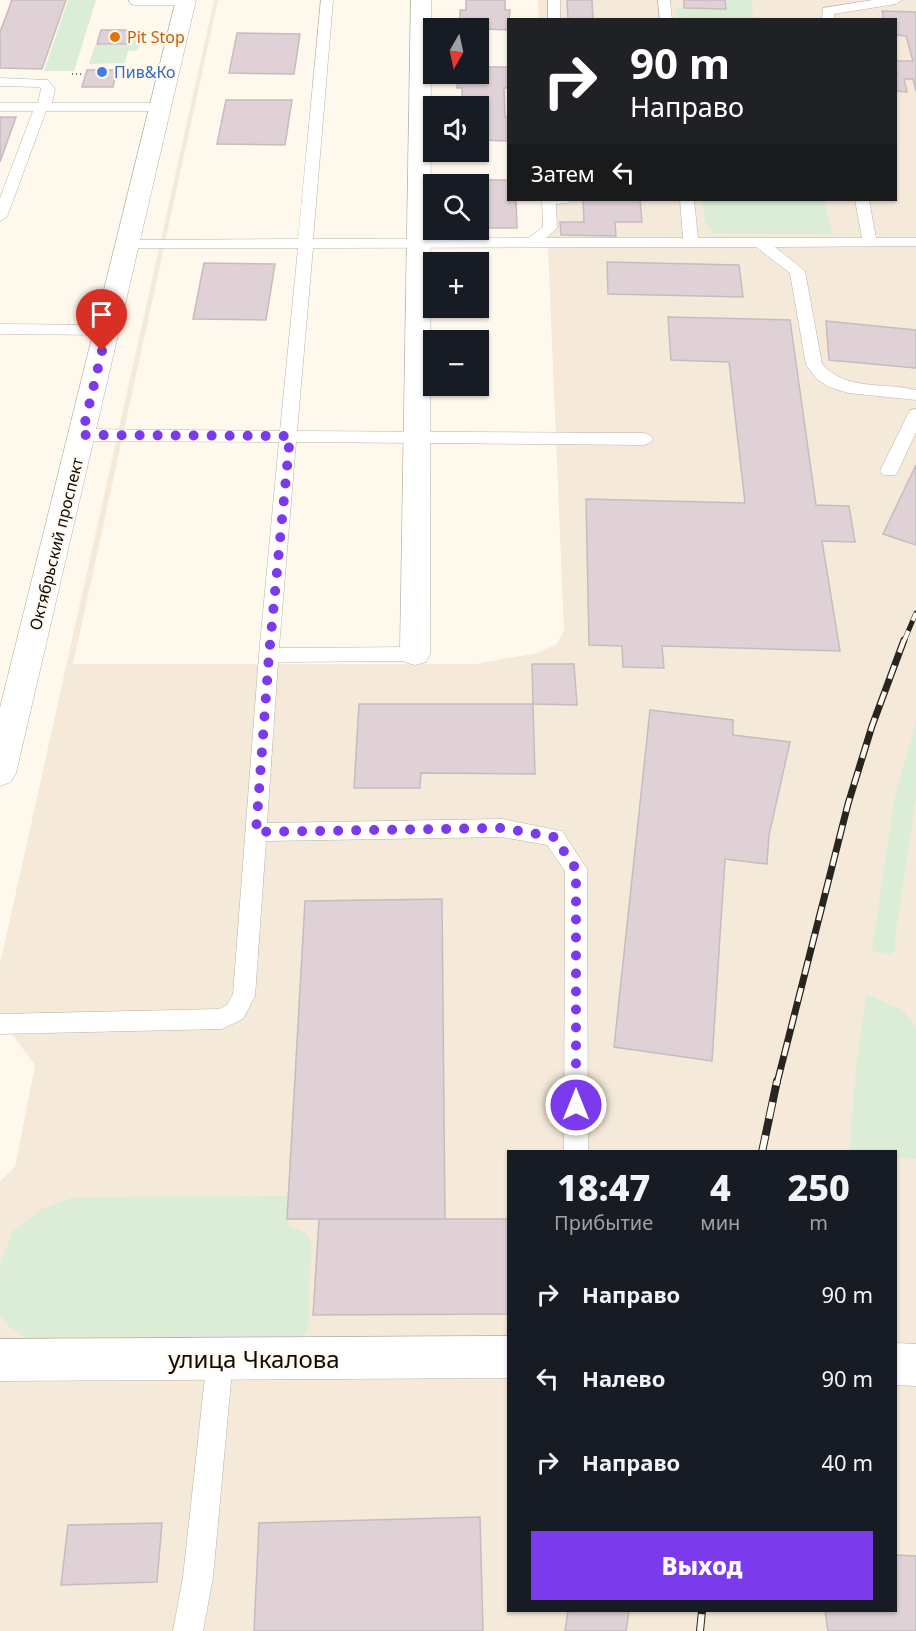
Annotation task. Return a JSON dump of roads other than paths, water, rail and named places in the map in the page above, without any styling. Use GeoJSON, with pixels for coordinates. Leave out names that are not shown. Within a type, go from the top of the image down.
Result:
{"type":"FeatureCollection","features":[{"type":"Feature","properties":{"kind":"street"},"geometry":{"type":"LineString","coordinates":[[415,654],[421,0]]}},
{"type":"Feature","properties":{"kind":"street","name":"Октябрьский проспект"},"geometry":{"type":"LineString","coordinates":[[0,773],[186,1]]}},
{"type":"Feature","properties":{"kind":"street","name":"улица Чкалова"},"geometry":{"type":"LineString","coordinates":[[0,1360],[507,1357]]}},
{"type":"Feature","properties":{"kind":"street"},"geometry":{"type":"LineString","coordinates":[[897,1364],[916,1365]]}},
{"type":"Feature","properties":{"kind":"lane"},"geometry":{"type":"LineString","coordinates":[[0,1024],[222,1019],[235,1012],[244,996],[269,655],[327,0]]}},
{"type":"Feature","properties":{"kind":"lane"},"geometry":{"type":"LineString","coordinates":[[554,0],[554,18]]}},
{"type":"Feature","properties":{"kind":"lane"},"geometry":{"type":"LineString","coordinates":[[664,0],[666,18]]}},
{"type":"Feature","properties":{"kind":"lane"},"geometry":{"type":"LineString","coordinates":[[828,18],[827,10],[896,0]]}},
{"type":"Feature","properties":{"kind":"lane"},"geometry":{"type":"LineString","coordinates":[[135,1],[186,1]]}},
{"type":"Feature","properties":{"kind":"lane"},"geometry":{"type":"LineString","coordinates":[[0,82],[43,83],[48,89],[0,217]]}},
{"type":"Feature","properties":{"kind":"lane"},"geometry":{"type":"LineString","coordinates":[[0,107],[161,107]]}},
{"type":"Feature","properties":{"kind":"lane"},"geometry":{"type":"LineString","coordinates":[[533,242],[550,228],[549,201]]}},
{"type":"Feature","properties":{"kind":"lane"},"geometry":{"type":"LineString","coordinates":[[687,201],[692,243]]}},
{"type":"Feature","properties":{"kind":"lane"},"geometry":{"type":"LineString","coordinates":[[862,201],[870,243]]}},
{"type":"Feature","properties":{"kind":"lane"},"geometry":{"type":"LineString","coordinates":[[127,244],[916,242]]}},
{"type":"Feature","properties":{"kind":"lane"},"geometry":{"type":"LineString","coordinates":[[760,243],[798,271],[814,365],[821,376],[837,386],[916,395]]}},
{"type":"Feature","properties":{"kind":"lane"},"geometry":{"type":"LineString","coordinates":[[0,329],[107,330]]}},
{"type":"Feature","properties":{"kind":"lane"},"geometry":{"type":"LineString","coordinates":[[889,471],[916,414]]}},
{"type":"Feature","properties":{"kind":"lane"},"geometry":{"type":"LineString","coordinates":[[82,435],[644,439]]}},
{"type":"Feature","properties":{"kind":"lane"},"geometry":{"type":"LineString","coordinates":[[269,655],[415,654]]}},
{"type":"Feature","properties":{"kind":"lane"},"geometry":{"type":"LineString","coordinates":[[256,832],[502,828],[554,837],[576,869],[576,1150]]}},
{"type":"Feature","properties":{"kind":"lane"},"geometry":{"type":"LineString","coordinates":[[188,1631],[198,1577],[219,1359]]}},
{"type":"Feature","properties":{"kind":"railway"},"geometry":{"type":"LineString","coordinates":[[904,641],[916,613]]}},
{"type":"Feature","properties":{"kind":"railway"},"geometry":{"type":"LineString","coordinates":[[777,1083],[848,804],[872,726],[904,640]]}},
{"type":"Feature","properties":{"kind":"railway"},"geometry":{"type":"LineString","coordinates":[[762,1150],[777,1081]]}},
{"type":"Feature","properties":{"kind":"railway"},"geometry":{"type":"LineString","coordinates":[[700,1631],[702,1612]]}},
{"type":"Feature","properties":{"kind":"place","name":"Pit Stop"},"geometry":{"type":"Point","coordinates":[115,37]}},
{"type":"Feature","properties":{"kind":"place","name":"Пив&Ко"},"geometry":{"type":"Point","coordinates":[102,72]}}]}
